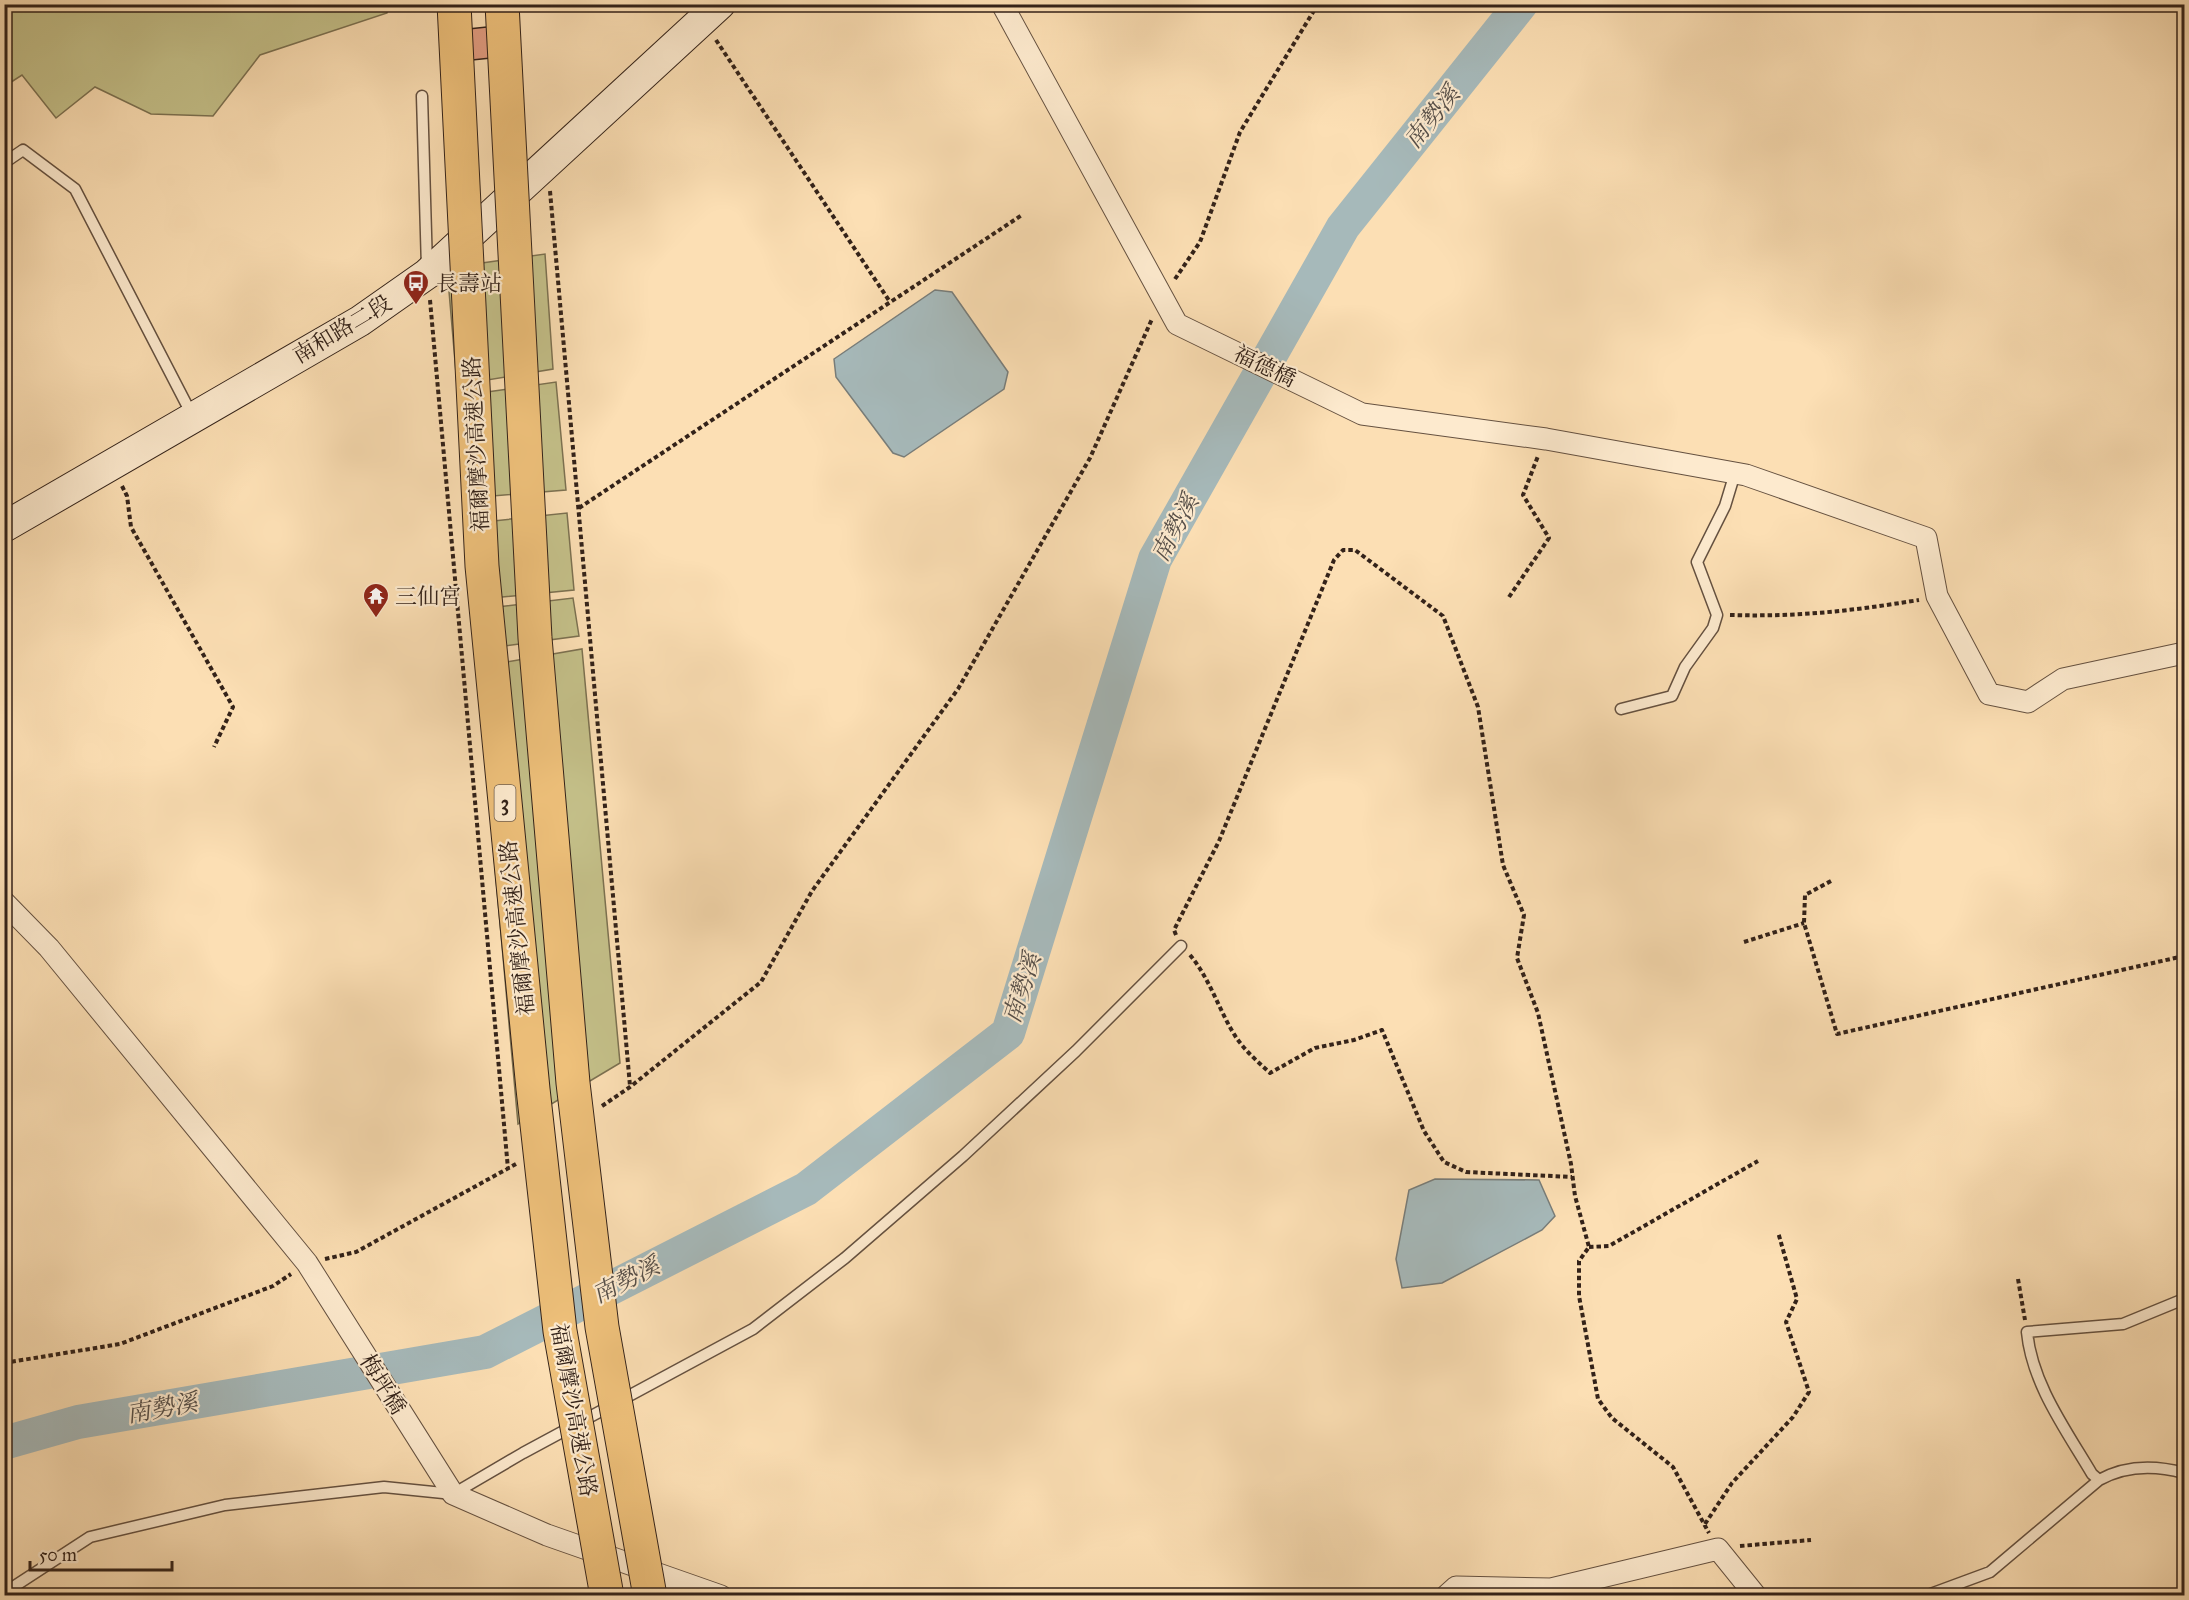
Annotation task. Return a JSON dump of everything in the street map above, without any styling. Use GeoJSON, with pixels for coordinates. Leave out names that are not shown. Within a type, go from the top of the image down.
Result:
{"type":"FeatureCollection","features":[{"type":"Feature","properties":{"kind":"highway","name":"福爾摩沙高速公路"},"geometry":{"type":"LineString","coordinates":[[454,4],[484,590],[533,1089],[560,1331],[607,1596]]}},
{"type":"Feature","properties":{"kind":"highway","name":"福爾摩沙高速公路"},"geometry":{"type":"LineString","coordinates":[[502,4],[535,638],[573,1083],[602,1328],[650,1596]]}},
{"type":"Feature","properties":{"kind":"main road","name":"南和路二段"},"geometry":{"type":"LineString","coordinates":[[4,526],[360,321],[427,274],[711,12]]}},
{"type":"Feature","properties":{"kind":"street","name":"福德橋"},"geometry":{"type":"LineString","coordinates":[[1002,4],[1177,324],[1362,414],[1546,439],[1735,473],[1926,538],[1937,596]]}},
{"type":"Feature","properties":{"kind":"street"},"geometry":{"type":"LineString","coordinates":[[1937,596],[1989,694],[2028,702],[2063,679],[2184,652]]}},
{"type":"Feature","properties":{"kind":"street","name":"梅坪橋"},"geometry":{"type":"LineString","coordinates":[[4,902],[49,948],[310,1269],[453,1494]]}},
{"type":"Feature","properties":{"kind":"street"},"geometry":{"type":"LineString","coordinates":[[453,1494],[547,1535],[721,1596]]}},
{"type":"Feature","properties":{"kind":"street"},"geometry":{"type":"LineString","coordinates":[[1446,1596],[1456,1587],[1551,1589],[1718,1548],[1756,1596]]}},
{"type":"Feature","properties":{"kind":"lane"},"geometry":{"type":"LineString","coordinates":[[422,96],[427,274]]}},
{"type":"Feature","properties":{"kind":"lane"},"geometry":{"type":"LineString","coordinates":[[4,163],[23,150],[75,189],[192,416]]}},
{"type":"Feature","properties":{"kind":"lane"},"geometry":{"type":"LineString","coordinates":[[1621,709],[1672,696],[1685,667],[1713,628],[1717,615],[1697,562],[1725,507],[1735,473]]}},
{"type":"Feature","properties":{"kind":"lane"},"geometry":{"type":"LineString","coordinates":[[4,1593],[90,1537],[225,1505],[384,1486],[453,1494],[523,1453],[753,1329],[845,1258],[963,1156],[1076,1051],[1181,946]]}},
{"type":"Feature","properties":{"kind":"lane"},"geometry":{"type":"LineString","coordinates":[[2099,1480],[2092,1474],[2042,1387],[2028,1345],[2027,1332],[2123,1324],[2184,1299]]}},
{"type":"Feature","properties":{"kind":"lane"},"geometry":{"type":"LineString","coordinates":[[1925,1596],[1990,1572],[2099,1480],[2119,1469],[2166,1468],[2184,1473]]}},
{"type":"Feature","properties":{"kind":"path"},"geometry":{"type":"LineString","coordinates":[[593,1112],[630,1087],[761,982],[812,891],[958,689],[1090,458],[1162,297],[1200,242],[1240,132],[1318,4]]}},
{"type":"Feature","properties":{"kind":"path"},"geometry":{"type":"LineString","coordinates":[[711,12],[890,302]]}},
{"type":"Feature","properties":{"kind":"path"},"geometry":{"type":"LineString","coordinates":[[548,162],[630,1087]]}},
{"type":"Feature","properties":{"kind":"path"},"geometry":{"type":"LineString","coordinates":[[579,508],[1022,214]]}},
{"type":"Feature","properties":{"kind":"path"},"geometry":{"type":"LineString","coordinates":[[427,274],[508,1169]]}},
{"type":"Feature","properties":{"kind":"path"},"geometry":{"type":"LineString","coordinates":[[1509,597],[1549,538],[1523,495],[1532,468],[1546,439]]}},
{"type":"Feature","properties":{"kind":"path"},"geometry":{"type":"LineString","coordinates":[[112,465],[127,496],[131,527],[233,707],[214,747]]}},
{"type":"Feature","properties":{"kind":"path"},"geometry":{"type":"LineString","coordinates":[[1572,1177],[1466,1172],[1444,1162],[1424,1131],[1383,1030],[1354,1040],[1316,1048],[1270,1073],[1250,1055],[1234,1035],[1204,974],[1192,956],[1181,946],[1174,930],[1219,841],[1334,560],[1343,550],[1355,550],[1443,616],[1478,707],[1503,865],[1524,915],[1517,958],[1538,1013],[1572,1177],[1575,1196],[1589,1247],[1580,1261],[1579,1296],[1598,1399],[1612,1418],[1673,1467],[1718,1548],[1811,1540]]}},
{"type":"Feature","properties":{"kind":"path"},"geometry":{"type":"LineString","coordinates":[[1717,615],[1783,617],[1843,613],[1937,596]]}},
{"type":"Feature","properties":{"kind":"path"},"geometry":{"type":"LineString","coordinates":[[1831,881],[1805,895],[1804,923],[1837,1034],[2184,956]]}},
{"type":"Feature","properties":{"kind":"path"},"geometry":{"type":"LineString","coordinates":[[1744,942],[1804,923]]}},
{"type":"Feature","properties":{"kind":"path"},"geometry":{"type":"LineString","coordinates":[[1589,1247],[1610,1246],[1758,1161]]}},
{"type":"Feature","properties":{"kind":"path"},"geometry":{"type":"LineString","coordinates":[[4,1363],[120,1344],[273,1286],[356,1252],[518,1163]]}},
{"type":"Feature","properties":{"kind":"path"},"geometry":{"type":"LineString","coordinates":[[1705,1525],[1732,1483],[1793,1417],[1809,1392],[1786,1322],[1797,1299],[1778,1232]]}},
{"type":"Feature","properties":{"kind":"path"},"geometry":{"type":"LineString","coordinates":[[2018,1279],[2027,1332]]}},
{"type":"Feature","properties":{"kind":"shaded area"},"geometry":{"type":"Polygon","coordinates":[[[5,4],[388,5],[387,13],[260,55],[213,116],[151,114],[95,87],[56,118],[22,75],[5,86],[5,4]]]}},
{"type":"Feature","properties":{"kind":"shaded area"},"geometry":{"type":"Polygon","coordinates":[[[545,254],[553,369],[457,385],[447,268],[545,254]]]}},
{"type":"Feature","properties":{"kind":"shaded area"},"geometry":{"type":"Polygon","coordinates":[[[935,290],[952,292],[1008,372],[1004,389],[904,457],[893,453],[836,377],[834,359],[935,290]]]}},
{"type":"Feature","properties":{"kind":"shaded area"},"geometry":{"type":"Polygon","coordinates":[[[556,382],[566,490],[469,498],[459,396],[556,382]]]}},
{"type":"Feature","properties":{"kind":"shaded area"},"geometry":{"type":"Polygon","coordinates":[[[567,513],[574,590],[471,600],[465,524],[567,513]]]}},
{"type":"Feature","properties":{"kind":"shaded area"},"geometry":{"type":"Polygon","coordinates":[[[573,598],[579,636],[475,650],[471,610],[573,598]]]}},
{"type":"Feature","properties":{"kind":"shaded area"},"geometry":{"type":"Polygon","coordinates":[[[582,649],[620,1063],[518,1124],[477,667],[582,649]]]}},
{"type":"Feature","properties":{"kind":"shaded area"},"geometry":{"type":"Polygon","coordinates":[[[1435,1179],[1539,1180],[1555,1216],[1542,1230],[1442,1283],[1402,1288],[1396,1259],[1409,1190],[1435,1179]]]}},
{"type":"Feature","properties":{"kind":"building"},"geometry":{"type":"Polygon","coordinates":[[[496,26],[500,57],[463,61],[459,30],[496,26]]]}},
{"type":"Feature","properties":{"kind":"waterway","name":"南勢溪"},"geometry":{"type":"LineString","coordinates":[[4,1443],[78,1422],[485,1352],[806,1189],[1008,1033],[1155,559],[1343,227],[1521,4]]}},
{"type":"Feature","properties":{"kind":"place","name":"長壽站"},"geometry":{"type":"Point","coordinates":[416,306]}},
{"type":"Feature","properties":{"kind":"place","name":"三仙宮"},"geometry":{"type":"Point","coordinates":[376,619]}}]}
